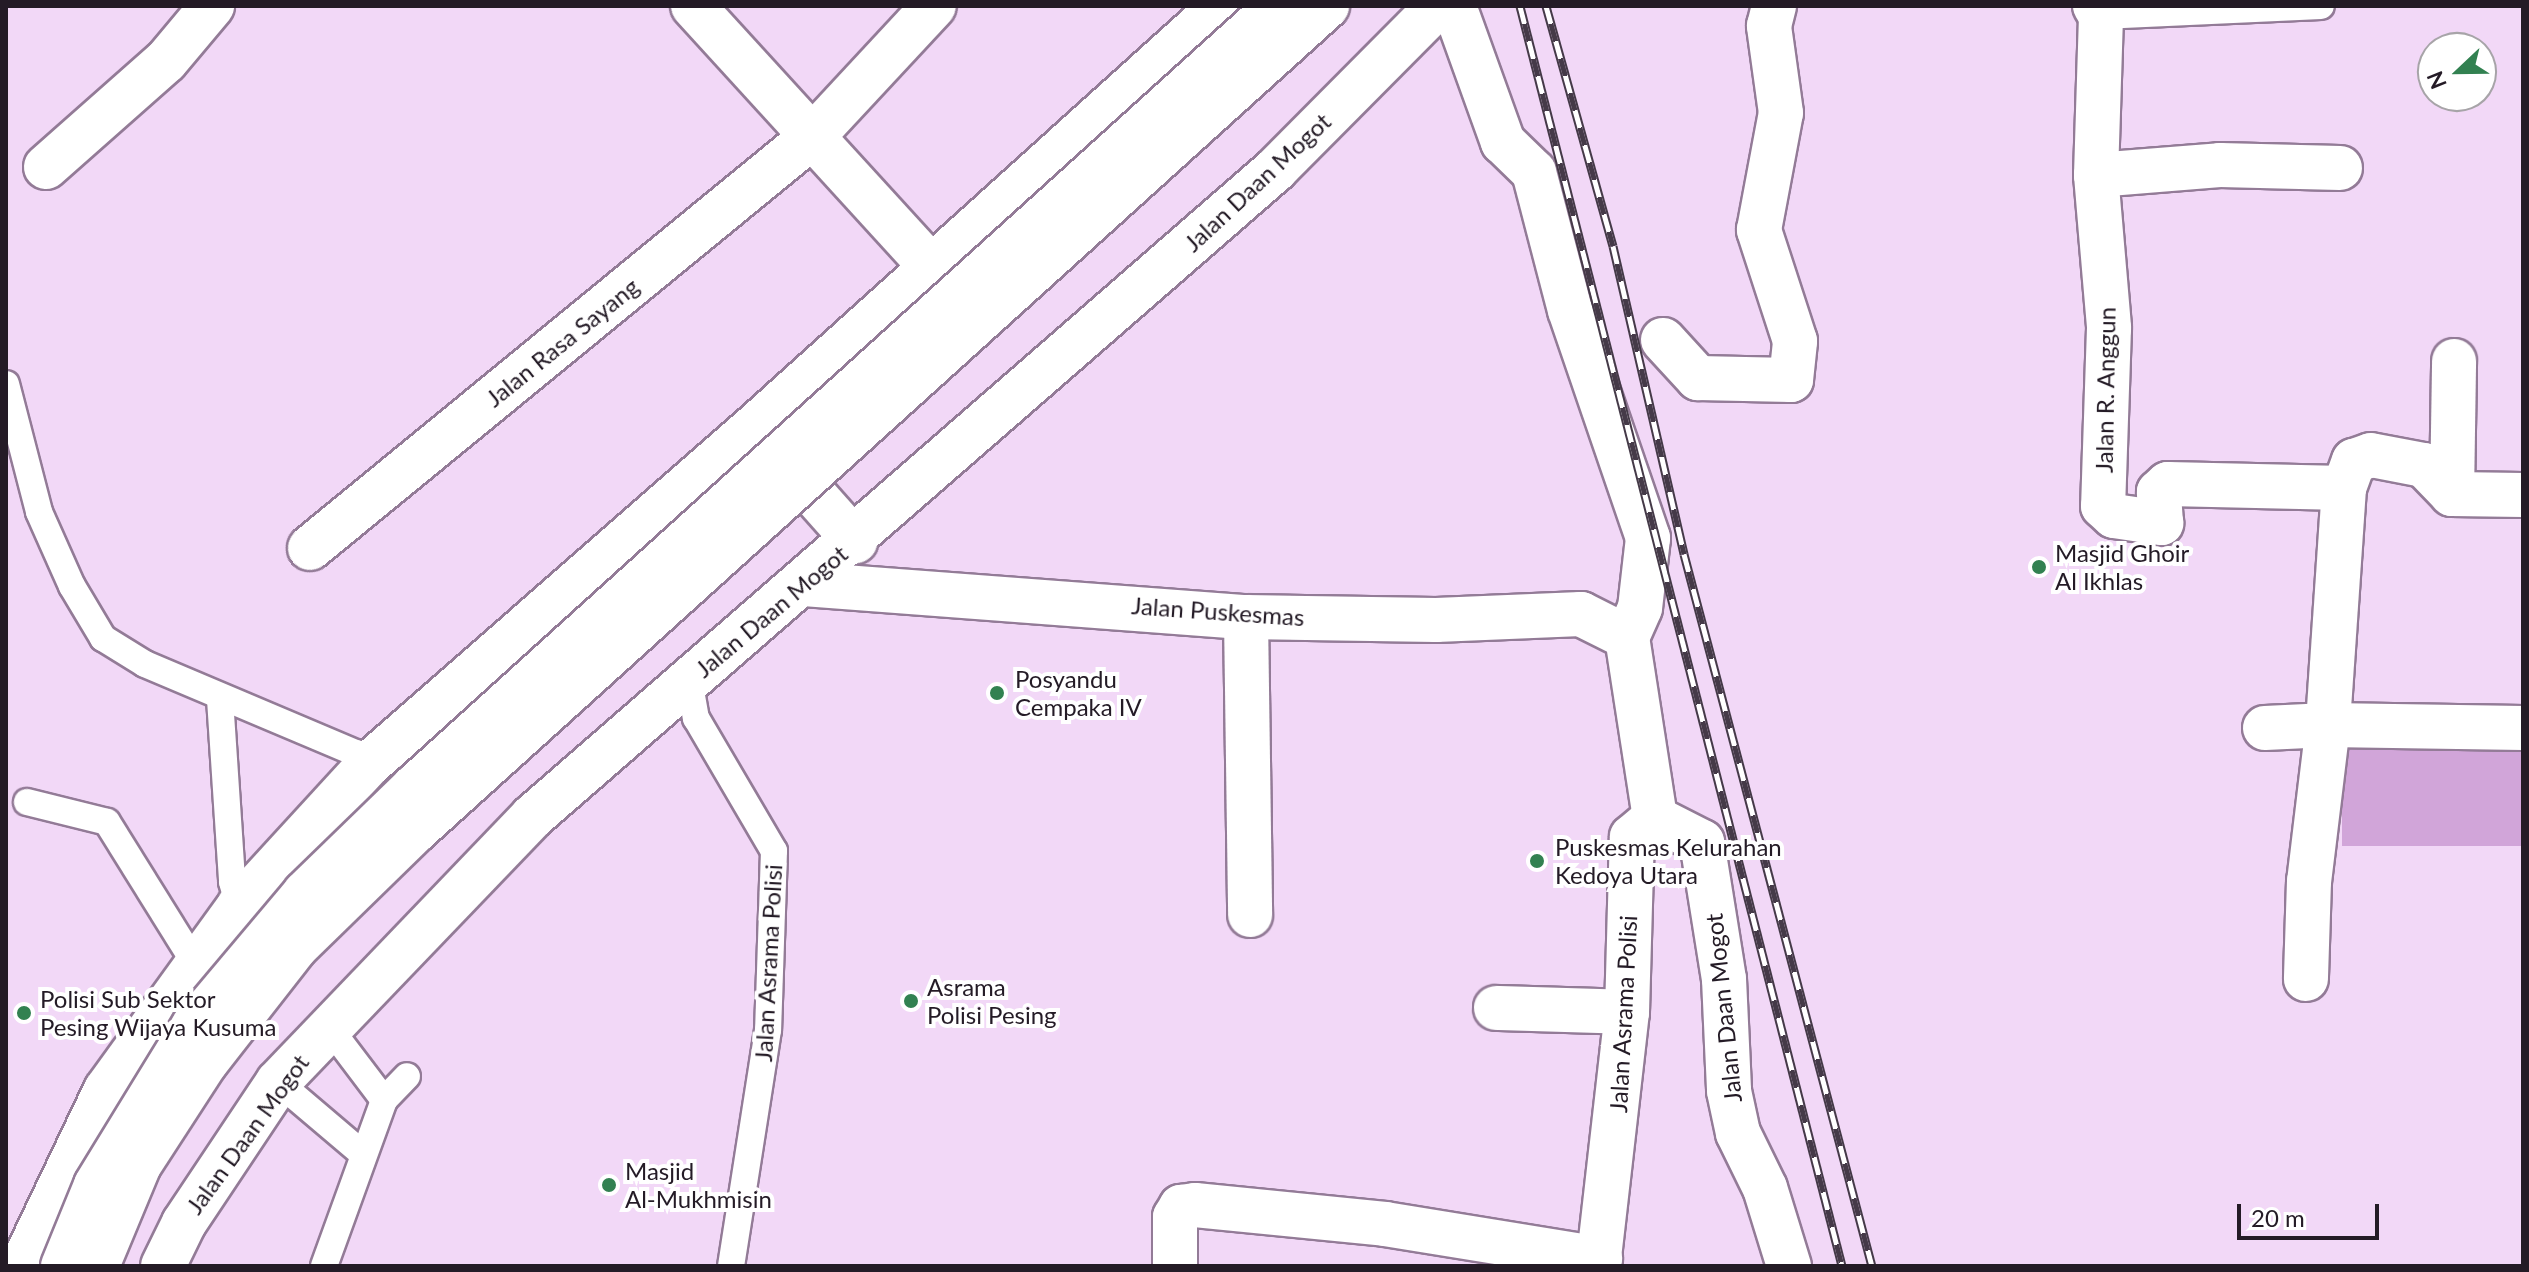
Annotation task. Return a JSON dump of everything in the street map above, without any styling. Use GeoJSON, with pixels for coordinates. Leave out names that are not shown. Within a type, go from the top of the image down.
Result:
{"type":"FeatureCollection","features":[{"type":"Feature","properties":{"kind":"main road"},"geometry":{"type":"LineString","coordinates":[[46,167],[166,61],[212,6]]}},
{"type":"Feature","properties":{"kind":"main road"},"geometry":{"type":"LineString","coordinates":[[693,6],[814,135],[932,268]]}},
{"type":"Feature","properties":{"kind":"main road","name":"Jalan Rasa Sayang"},"geometry":{"type":"LineString","coordinates":[[310,548],[814,135],[934,6]]}},
{"type":"Feature","properties":{"kind":"main road"},"geometry":{"type":"LineString","coordinates":[[22,1266],[106,1090],[239,906],[369,764],[754,427],[1221,6]]}},
{"type":"Feature","properties":{"kind":"main road"},"geometry":{"type":"LineString","coordinates":[[63,1266],[96,1185],[194,1025],[305,893],[414,787],[1277,6]]}},
{"type":"Feature","properties":{"kind":"main road"},"geometry":{"type":"LineString","coordinates":[[97,1266],[139,1165],[206,1062],[295,948],[426,820],[1327,6]]}},
{"type":"Feature","properties":{"kind":"main road","name":"Jalan Daan Mogot"},"geometry":{"type":"LineString","coordinates":[[163,1266],[184,1223],[278,1082],[328,1026],[532,817],[689,679],[855,541],[1276,169],[1438,6]]}},
{"type":"Feature","properties":{"kind":"main road"},"geometry":{"type":"LineString","coordinates":[[1454,6],[1503,142],[1534,172],[1570,310],[1648,538],[1640,608],[1627,637],[1655,818]]}},
{"type":"Feature","properties":{"kind":"main road"},"geometry":{"type":"LineString","coordinates":[[1663,340],[1698,378],[1791,380],[1795,341],[1759,230],[1781,113],[1769,26],[1774,6]]}},
{"type":"Feature","properties":{"kind":"main road","name":"Jalan R. Anggun"},"geometry":{"type":"LineString","coordinates":[[2098,11],[2096,175],[2109,328],[2103,506],[2114,516],[2161,523],[2161,485],[2344,488]]}},
{"type":"Feature","properties":{"kind":"main road"},"geometry":{"type":"LineString","coordinates":[[2096,175],[2220,165],[2340,168]]}},
{"type":"Feature","properties":{"kind":"main road"},"geometry":{"type":"LineString","coordinates":[[2452,494],[2454,361]]}},
{"type":"Feature","properties":{"kind":"main road"},"geometry":{"type":"LineString","coordinates":[[754,427],[855,541]]}},
{"type":"Feature","properties":{"kind":"main road"},"geometry":{"type":"LineString","coordinates":[[2306,979],[2309,881],[2328,725],[2344,488],[2354,461],[2371,455],[2424,465],[2452,494],[2523,495]]}},
{"type":"Feature","properties":{"kind":"main road","name":"Jalan Puskesmas"},"geometry":{"type":"LineString","coordinates":[[804,584],[1246,617],[1436,620],[1581,614],[1627,637]]}},
{"type":"Feature","properties":{"kind":"main road"},"geometry":{"type":"LineString","coordinates":[[1246,617],[1250,915]]}},
{"type":"Feature","properties":{"kind":"main road"},"geometry":{"type":"LineString","coordinates":[[2265,728],[2328,725],[2523,728]]}},
{"type":"Feature","properties":{"kind":"main road","name":"Jalan Daan Mogot"},"geometry":{"type":"LineString","coordinates":[[1655,818],[1702,842],[1724,979],[1729,1091],[1738,1133],[1765,1188],[1789,1266]]}},
{"type":"Feature","properties":{"kind":"main road","name":"Jalan Asrama Polisi"},"geometry":{"type":"LineString","coordinates":[[1175,1266],[1175,1217],[1181,1207],[1195,1205],[1385,1224],[1599,1262],[1627,1012],[1632,837],[1655,818]]}},
{"type":"Feature","properties":{"kind":"main road"},"geometry":{"type":"LineString","coordinates":[[1496,1008],[1627,1012]]}},
{"type":"Feature","properties":{"kind":"lane"},"geometry":{"type":"LineString","coordinates":[[2098,11],[2321,6]]}},
{"type":"Feature","properties":{"kind":"lane"},"geometry":{"type":"LineString","coordinates":[[6,384],[39,512],[72,586],[103,638],[145,664],[220,699],[356,753],[369,764]]}},
{"type":"Feature","properties":{"kind":"lane","name":"Jalan Asrama Polisi"},"geometry":{"type":"LineString","coordinates":[[689,679],[696,718],[774,851],[768,1030],[731,1266]]}},
{"type":"Feature","properties":{"kind":"lane"},"geometry":{"type":"LineString","coordinates":[[220,699],[232,882],[239,906]]}},
{"type":"Feature","properties":{"kind":"lane"},"geometry":{"type":"LineString","coordinates":[[27,802],[107,822],[196,965]]}},
{"type":"Feature","properties":{"kind":"lane"},"geometry":{"type":"LineString","coordinates":[[328,1026],[384,1100]]}},
{"type":"Feature","properties":{"kind":"lane"},"geometry":{"type":"LineString","coordinates":[[324,1266],[384,1100],[407,1076]]}},
{"type":"Feature","properties":{"kind":"lane"},"geometry":{"type":"LineString","coordinates":[[278,1082],[363,1154]]}},
{"type":"Feature","properties":{"kind":"shaded area"},"geometry":{"type":"Polygon","coordinates":[[[2342,727],[2523,727],[2523,846],[2342,846],[2342,727]]]}},
{"type":"Feature","properties":{"kind":"railway"},"geometry":{"type":"LineString","coordinates":[[1520,6],[1842,1266]]}},
{"type":"Feature","properties":{"kind":"railway"},"geometry":{"type":"LineString","coordinates":[[1546,6],[1613,246],[1684,554],[1872,1266]]}},
{"type":"Feature","properties":{"kind":"place","name":"Masjid Ghoir Al Ikhlas"},"geometry":{"type":"Point","coordinates":[2039,567]}},
{"type":"Feature","properties":{"kind":"place","name":"Posyandu Cempaka IV"},"geometry":{"type":"Point","coordinates":[997,693]}},
{"type":"Feature","properties":{"kind":"place","name":"Puskesmas Kelurahan Kedoya Utara"},"geometry":{"type":"Point","coordinates":[1537,861]}},
{"type":"Feature","properties":{"kind":"place","name":"Asrama Polisi Pesing"},"geometry":{"type":"Point","coordinates":[911,1001]}},
{"type":"Feature","properties":{"kind":"place","name":"Polisi Sub Sektor Pesing Wijaya Kusuma"},"geometry":{"type":"Point","coordinates":[24,1013]}},
{"type":"Feature","properties":{"kind":"place","name":"Masjid Al-Mukhmisin"},"geometry":{"type":"Point","coordinates":[609,1185]}}]}
